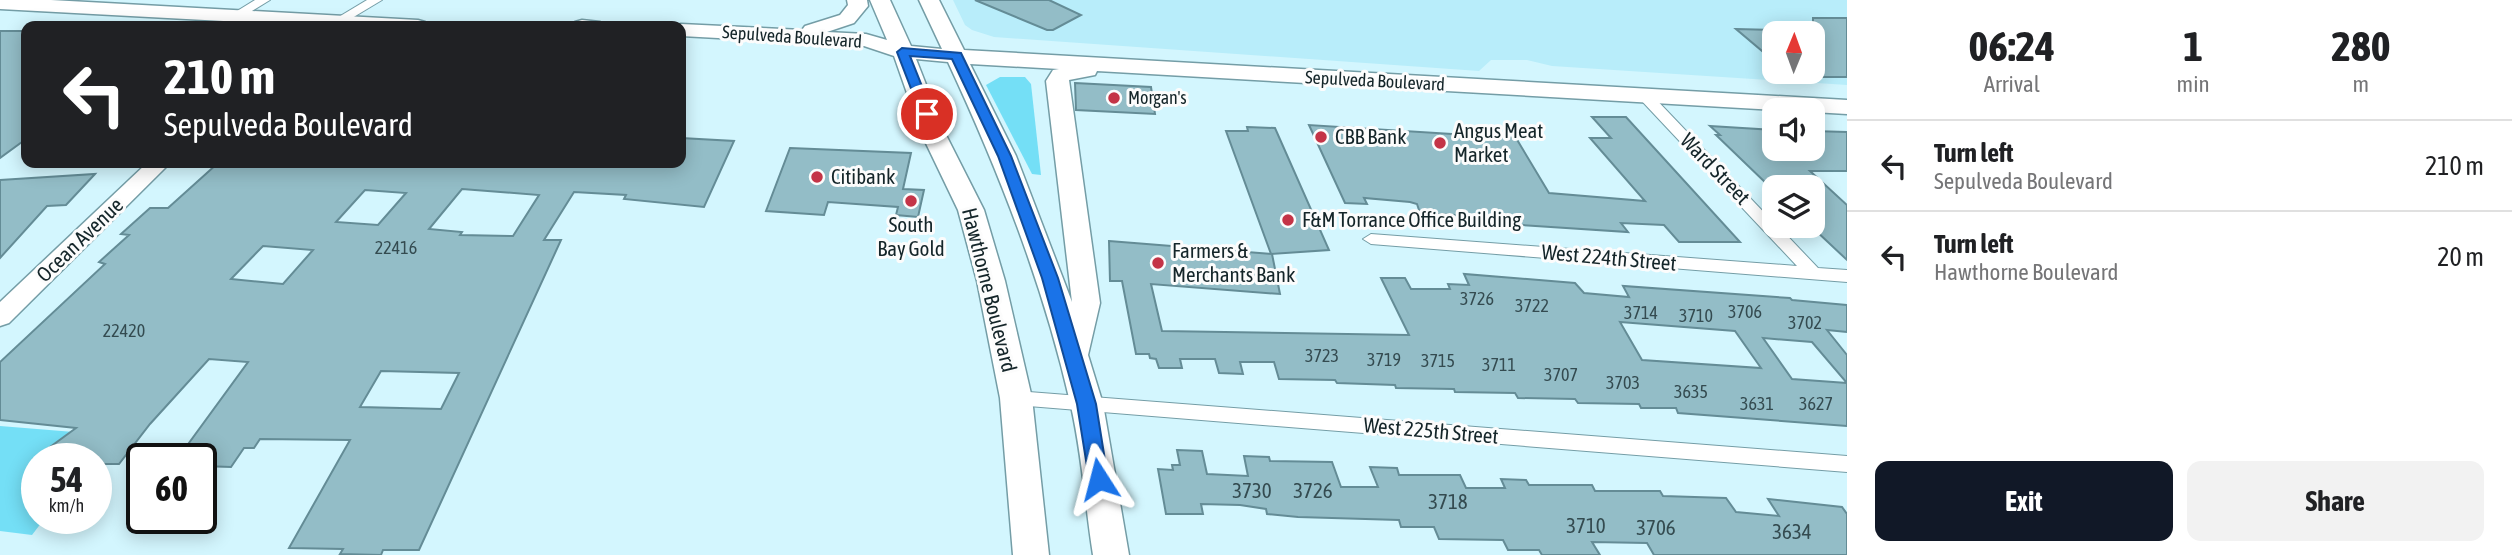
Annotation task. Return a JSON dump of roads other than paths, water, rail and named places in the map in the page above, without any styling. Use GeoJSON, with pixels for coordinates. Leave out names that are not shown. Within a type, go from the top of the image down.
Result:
{"type":"FeatureCollection","features":[{"type":"Feature","properties":{"kind":"main road"},"geometry":{"type":"LineString","coordinates":[[781,36],[821,28],[847,19],[858,6],[857,0]]}},
{"type":"Feature","properties":{"kind":"main road","name":"Hawthorne Boulevard"},"geometry":{"type":"LineString","coordinates":[[880,0],[933,133],[971,210],[991,281],[1016,398],[1031,555]]}},
{"type":"Feature","properties":{"kind":"main road"},"geometry":{"type":"LineString","coordinates":[[929,0],[1004,156],[1050,278],[1087,404],[1111,555]]}},
{"type":"Feature","properties":{"kind":"main road"},"geometry":{"type":"LineString","coordinates":[[0,3],[296,21]]}},
{"type":"Feature","properties":{"kind":"main road","name":"Sepulveda Boulevard"},"geometry":{"type":"LineString","coordinates":[[686,30],[866,40],[902,52]]}},
{"type":"Feature","properties":{"kind":"main road","name":"Sepulveda Boulevard"},"geometry":{"type":"LineString","coordinates":[[686,46],[873,56],[902,52],[1847,107]]}},
{"type":"Feature","properties":{"kind":"main road"},"geometry":{"type":"LineString","coordinates":[[1073,356],[1086,303],[1058,78],[1069,72],[1107,66]]}},
{"type":"Feature","properties":{"kind":"street"},"geometry":{"type":"LineString","coordinates":[[235,16],[264,0]]}},
{"type":"Feature","properties":{"kind":"street"},"geometry":{"type":"LineString","coordinates":[[338,21],[376,0]]}},
{"type":"Feature","properties":{"kind":"street","name":"Ward Street"},"geometry":{"type":"LineString","coordinates":[[1644,95],[1814,274]]}},
{"type":"Feature","properties":{"kind":"street","name":"Ocean Avenue"},"geometry":{"type":"LineString","coordinates":[[0,317],[154,168]]}},
{"type":"Feature","properties":{"kind":"street","name":"West 224th Street"},"geometry":{"type":"LineString","coordinates":[[1371,239],[1847,276]]}},
{"type":"Feature","properties":{"kind":"street","name":"West 225th Street"},"geometry":{"type":"LineString","coordinates":[[1016,398],[1847,464]]}},
{"type":"Feature","properties":{"kind":"place","name":"Morgan's"},"geometry":{"type":"Point","coordinates":[1114,98]}},
{"type":"Feature","properties":{"kind":"place","name":"CBB Bank"},"geometry":{"type":"Point","coordinates":[1321,137]}},
{"type":"Feature","properties":{"kind":"place","name":"Angus Meat Market"},"geometry":{"type":"Point","coordinates":[1440,143]}},
{"type":"Feature","properties":{"kind":"place","name":"Citibank"},"geometry":{"type":"Point","coordinates":[817,177]}},
{"type":"Feature","properties":{"kind":"place","name":"South Bay Gold"},"geometry":{"type":"Point","coordinates":[911,201]}},
{"type":"Feature","properties":{"kind":"place","name":"F&M Torrance Office Building"},"geometry":{"type":"Point","coordinates":[1288,220]}},
{"type":"Feature","properties":{"kind":"place","name":"Farmers & Merchants Bank"},"geometry":{"type":"Point","coordinates":[1158,263]}}]}
